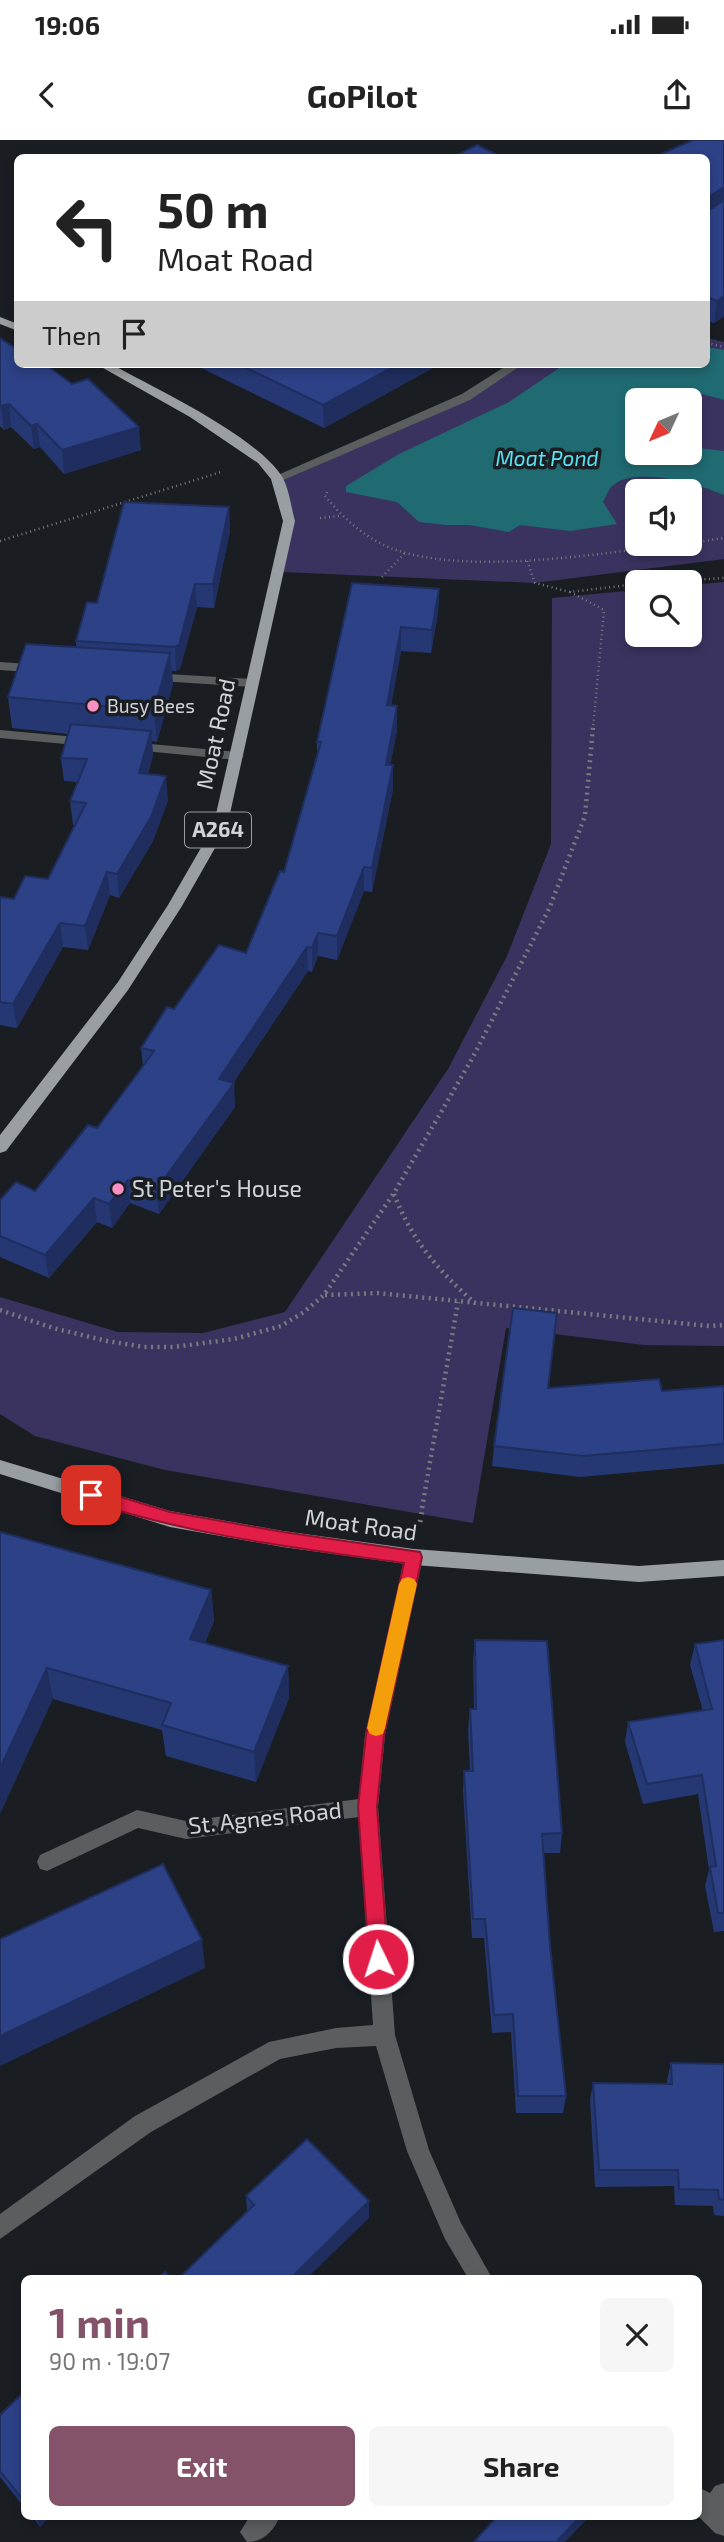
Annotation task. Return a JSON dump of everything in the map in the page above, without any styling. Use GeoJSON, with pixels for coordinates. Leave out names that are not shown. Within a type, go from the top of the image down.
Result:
{"type":"FeatureCollection","features":[{"type":"Feature","properties":{"kind":"main road","name":"A264"},"geometry":{"type":"LineString","coordinates":[[109,368],[194,414],[262,460]]}},
{"type":"Feature","properties":{"kind":"main road","name":"Moat Road"},"geometry":{"type":"LineString","coordinates":[[0,1147],[123,986],[175,906],[220,827],[289,521],[277,478],[262,460]]}},
{"type":"Feature","properties":{"kind":"main road","name":"Moat Road"},"geometry":{"type":"LineString","coordinates":[[0,1467],[170,1518],[283,1539],[414,1557],[639,1574],[724,1568]]}},
{"type":"Feature","properties":{"kind":"street"},"geometry":{"type":"LineString","coordinates":[[277,478],[466,397],[511,368]]}},
{"type":"Feature","properties":{"kind":"street"},"geometry":{"type":"LineString","coordinates":[[0,666],[53,670]]}},
{"type":"Feature","properties":{"kind":"street"},"geometry":{"type":"LineString","coordinates":[[133,675],[252,683]]}},
{"type":"Feature","properties":{"kind":"street"},"geometry":{"type":"LineString","coordinates":[[0,734],[237,756]]}},
{"type":"Feature","properties":{"kind":"street","name":"St. Agnes Road"},"geometry":{"type":"LineString","coordinates":[[414,1557],[375,1735],[368,1807],[383,2035],[418,2151],[453,2231],[479,2275]]}},
{"type":"Feature","properties":{"kind":"street","name":"St. Agnes Road"},"geometry":{"type":"LineString","coordinates":[[47,1862],[136,1819],[186,1830],[368,1807]]}},
{"type":"Feature","properties":{"kind":"street"},"geometry":{"type":"LineString","coordinates":[[0,2228],[143,2124],[277,2049],[336,2038],[383,2035]]}},
{"type":"Feature","properties":{"kind":"path"},"geometry":{"type":"LineString","coordinates":[[0,541],[262,460]]}},
{"type":"Feature","properties":{"kind":"path"},"geometry":{"type":"LineString","coordinates":[[331,484],[325,496],[340,516],[370,536],[405,553],[453,559],[527,561],[625,550]]}},
{"type":"Feature","properties":{"kind":"path"},"geometry":{"type":"LineString","coordinates":[[702,541],[724,538]]}},
{"type":"Feature","properties":{"kind":"path"},"geometry":{"type":"LineString","coordinates":[[382,577],[405,553]]}},
{"type":"Feature","properties":{"kind":"path"},"geometry":{"type":"LineString","coordinates":[[0,1310],[57,1331],[148,1348],[216,1342],[281,1326],[312,1307],[324,1295],[394,1193],[473,1057],[549,909],[585,816],[604,610],[570,593],[535,583],[527,561]]}},
{"type":"Feature","properties":{"kind":"path"},"geometry":{"type":"LineString","coordinates":[[702,579],[724,578]]}},
{"type":"Feature","properties":{"kind":"path"},"geometry":{"type":"LineString","coordinates":[[570,593],[625,586]]}},
{"type":"Feature","properties":{"kind":"path"},"geometry":{"type":"LineString","coordinates":[[394,1193],[400,1211],[430,1259],[476,1304]]}},
{"type":"Feature","properties":{"kind":"path"},"geometry":{"type":"LineString","coordinates":[[324,1295],[377,1293],[709,1326],[724,1325]]}},
{"type":"Feature","properties":{"kind":"path"},"geometry":{"type":"LineString","coordinates":[[414,1557],[458,1302]]}},
{"type":"Feature","properties":{"kind":"shaded area"},"geometry":{"type":"Polygon","coordinates":[[[710,339],[724,342],[724,559],[534,583],[282,572],[289,520],[277,478],[466,397],[511,368],[710,368],[710,339]]]}},
{"type":"Feature","properties":{"kind":"shaded area"},"geometry":{"type":"Polygon","coordinates":[[[724,582],[724,1346],[644,1345],[506,1328],[473,1523],[165,1470],[35,1436],[0,1414],[0,1297],[118,1332],[203,1333],[285,1312],[448,1069],[507,956],[551,844],[552,598],[625,591],[625,647],[702,647],[702,584],[724,582]]]}},
{"type":"Feature","properties":{"kind":"water","name":"Moat Pond"},"geometry":{"type":"Polygon","coordinates":[[[710,348],[724,350],[724,400],[702,394],[702,388],[625,388],[625,466],[702,466],[702,448],[724,451],[724,495],[702,487],[702,479],[634,477],[621,480],[611,487],[603,502],[617,524],[570,531],[520,525],[509,532],[469,525],[419,522],[397,502],[346,492],[346,486],[399,454],[509,402],[559,368],[710,368],[710,348]]]}},
{"type":"Feature","properties":{"kind":"building"},"geometry":{"type":"Polygon","coordinates":[[[693,140],[724,140],[724,187],[710,196],[710,154],[661,154],[693,140]]]}},
{"type":"Feature","properties":{"kind":"building"},"geometry":{"type":"Polygon","coordinates":[[[477,145],[496,154],[459,154],[477,145]]]}},
{"type":"Feature","properties":{"kind":"building"},"geometry":{"type":"Polygon","coordinates":[[[724,200],[724,296],[717,301],[710,298],[710,209],[724,200]]]}},
{"type":"Feature","properties":{"kind":"building"},"geometry":{"type":"Polygon","coordinates":[[[0,338],[14,347],[14,368],[50,368],[72,384],[88,379],[139,427],[62,450],[37,424],[31,426],[9,404],[0,405],[0,338]]]}},
{"type":"Feature","properties":{"kind":"building"},"geometry":{"type":"Polygon","coordinates":[[[246,368],[392,368],[323,405],[246,368]]]}},
{"type":"Feature","properties":{"kind":"building"},"geometry":{"type":"Polygon","coordinates":[[[124,502],[229,507],[213,584],[195,584],[179,645],[175,647],[76,641],[87,602],[97,603],[124,502]]]}},
{"type":"Feature","properties":{"kind":"building"},"geometry":{"type":"Polygon","coordinates":[[[352,583],[439,589],[432,630],[401,627],[387,705],[397,706],[386,765],[393,765],[372,868],[364,867],[337,936],[318,933],[312,948],[307,947],[219,1079],[234,1083],[156,1190],[128,1180],[109,1204],[94,1198],[45,1255],[0,1236],[0,1200],[16,1182],[35,1191],[88,1125],[97,1128],[154,1051],[141,1048],[167,1007],[174,1009],[219,945],[246,953],[280,871],[284,872],[321,742],[317,742],[352,583]]]}},
{"type":"Feature","properties":{"kind":"building"},"geometry":{"type":"Polygon","coordinates":[[[26,644],[170,653],[154,711],[8,697],[26,644]]]}},
{"type":"Feature","properties":{"kind":"building"},"geometry":{"type":"Polygon","coordinates":[[[71,724],[151,731],[139,773],[166,776],[151,817],[117,874],[107,872],[85,926],[60,923],[13,1004],[0,1002],[0,897],[14,899],[25,876],[48,879],[86,803],[70,801],[87,759],[61,758],[71,724]]]}},
{"type":"Feature","properties":{"kind":"building"},"geometry":{"type":"Polygon","coordinates":[[[513,1308],[557,1313],[548,1388],[659,1379],[662,1391],[724,1386],[724,1444],[583,1456],[494,1446],[513,1308]]]}},
{"type":"Feature","properties":{"kind":"building"},"geometry":{"type":"Polygon","coordinates":[[[0,1532],[211,1590],[190,1639],[288,1666],[254,1752],[162,1725],[171,1703],[47,1668],[0,1768],[0,1532]]]}},
{"type":"Feature","properties":{"kind":"building"},"geometry":{"type":"Polygon","coordinates":[[[475,1640],[547,1641],[562,1833],[542,1834],[550,1946],[566,2096],[518,2096],[513,2014],[494,2015],[485,1919],[473,1919],[464,1771],[473,1771],[470,1709],[476,1709],[475,1640]]]}},
{"type":"Feature","properties":{"kind":"building"},"geometry":{"type":"Polygon","coordinates":[[[724,1640],[724,1913],[718,1913],[710,1867],[716,1866],[702,1775],[647,1784],[628,1722],[712,1709],[695,1644],[724,1640]]]}},
{"type":"Feature","properties":{"kind":"building"},"geometry":{"type":"Polygon","coordinates":[[[163,1864],[202,1940],[0,2036],[0,1939],[163,1864]]]}},
{"type":"Feature","properties":{"kind":"building"},"geometry":{"type":"Polygon","coordinates":[[[671,2063],[724,2064],[724,2200],[719,2199],[718,2190],[679,2189],[678,2170],[599,2170],[593,2083],[672,2084],[671,2063]]]}},
{"type":"Feature","properties":{"kind":"building"},"geometry":{"type":"Polygon","coordinates":[[[307,2139],[369,2201],[294,2275],[182,2275],[254,2205],[246,2196],[307,2139]]]}},
{"type":"Feature","properties":{"kind":"building"},"geometry":{"type":"Polygon","coordinates":[[[21,2395],[21,2497],[0,2471],[0,2415],[21,2395]]]}},
{"type":"Feature","properties":{"kind":"building"},"geometry":{"type":"Polygon","coordinates":[[[493,2520],[577,2520],[556,2542],[474,2542],[493,2520]]]}},
{"type":"Feature","properties":{"kind":"slow traffic"},"geometry":{"type":"LineString","coordinates":[[376,1728],[408,1584]]}},
{"type":"Feature","properties":{"kind":"place","name":"Busy Bees"},"geometry":{"type":"Point","coordinates":[93,706]}},
{"type":"Feature","properties":{"kind":"place","name":"St Peter's House"},"geometry":{"type":"Point","coordinates":[118,1189]}},
{"type":"Feature","properties":{"kind":"route"},"geometry":{"type":"LineString","coordinates":[[91,1495],[170,1518],[283,1539],[414,1557],[375,1735],[368,1807],[378,1959]]}}]}
